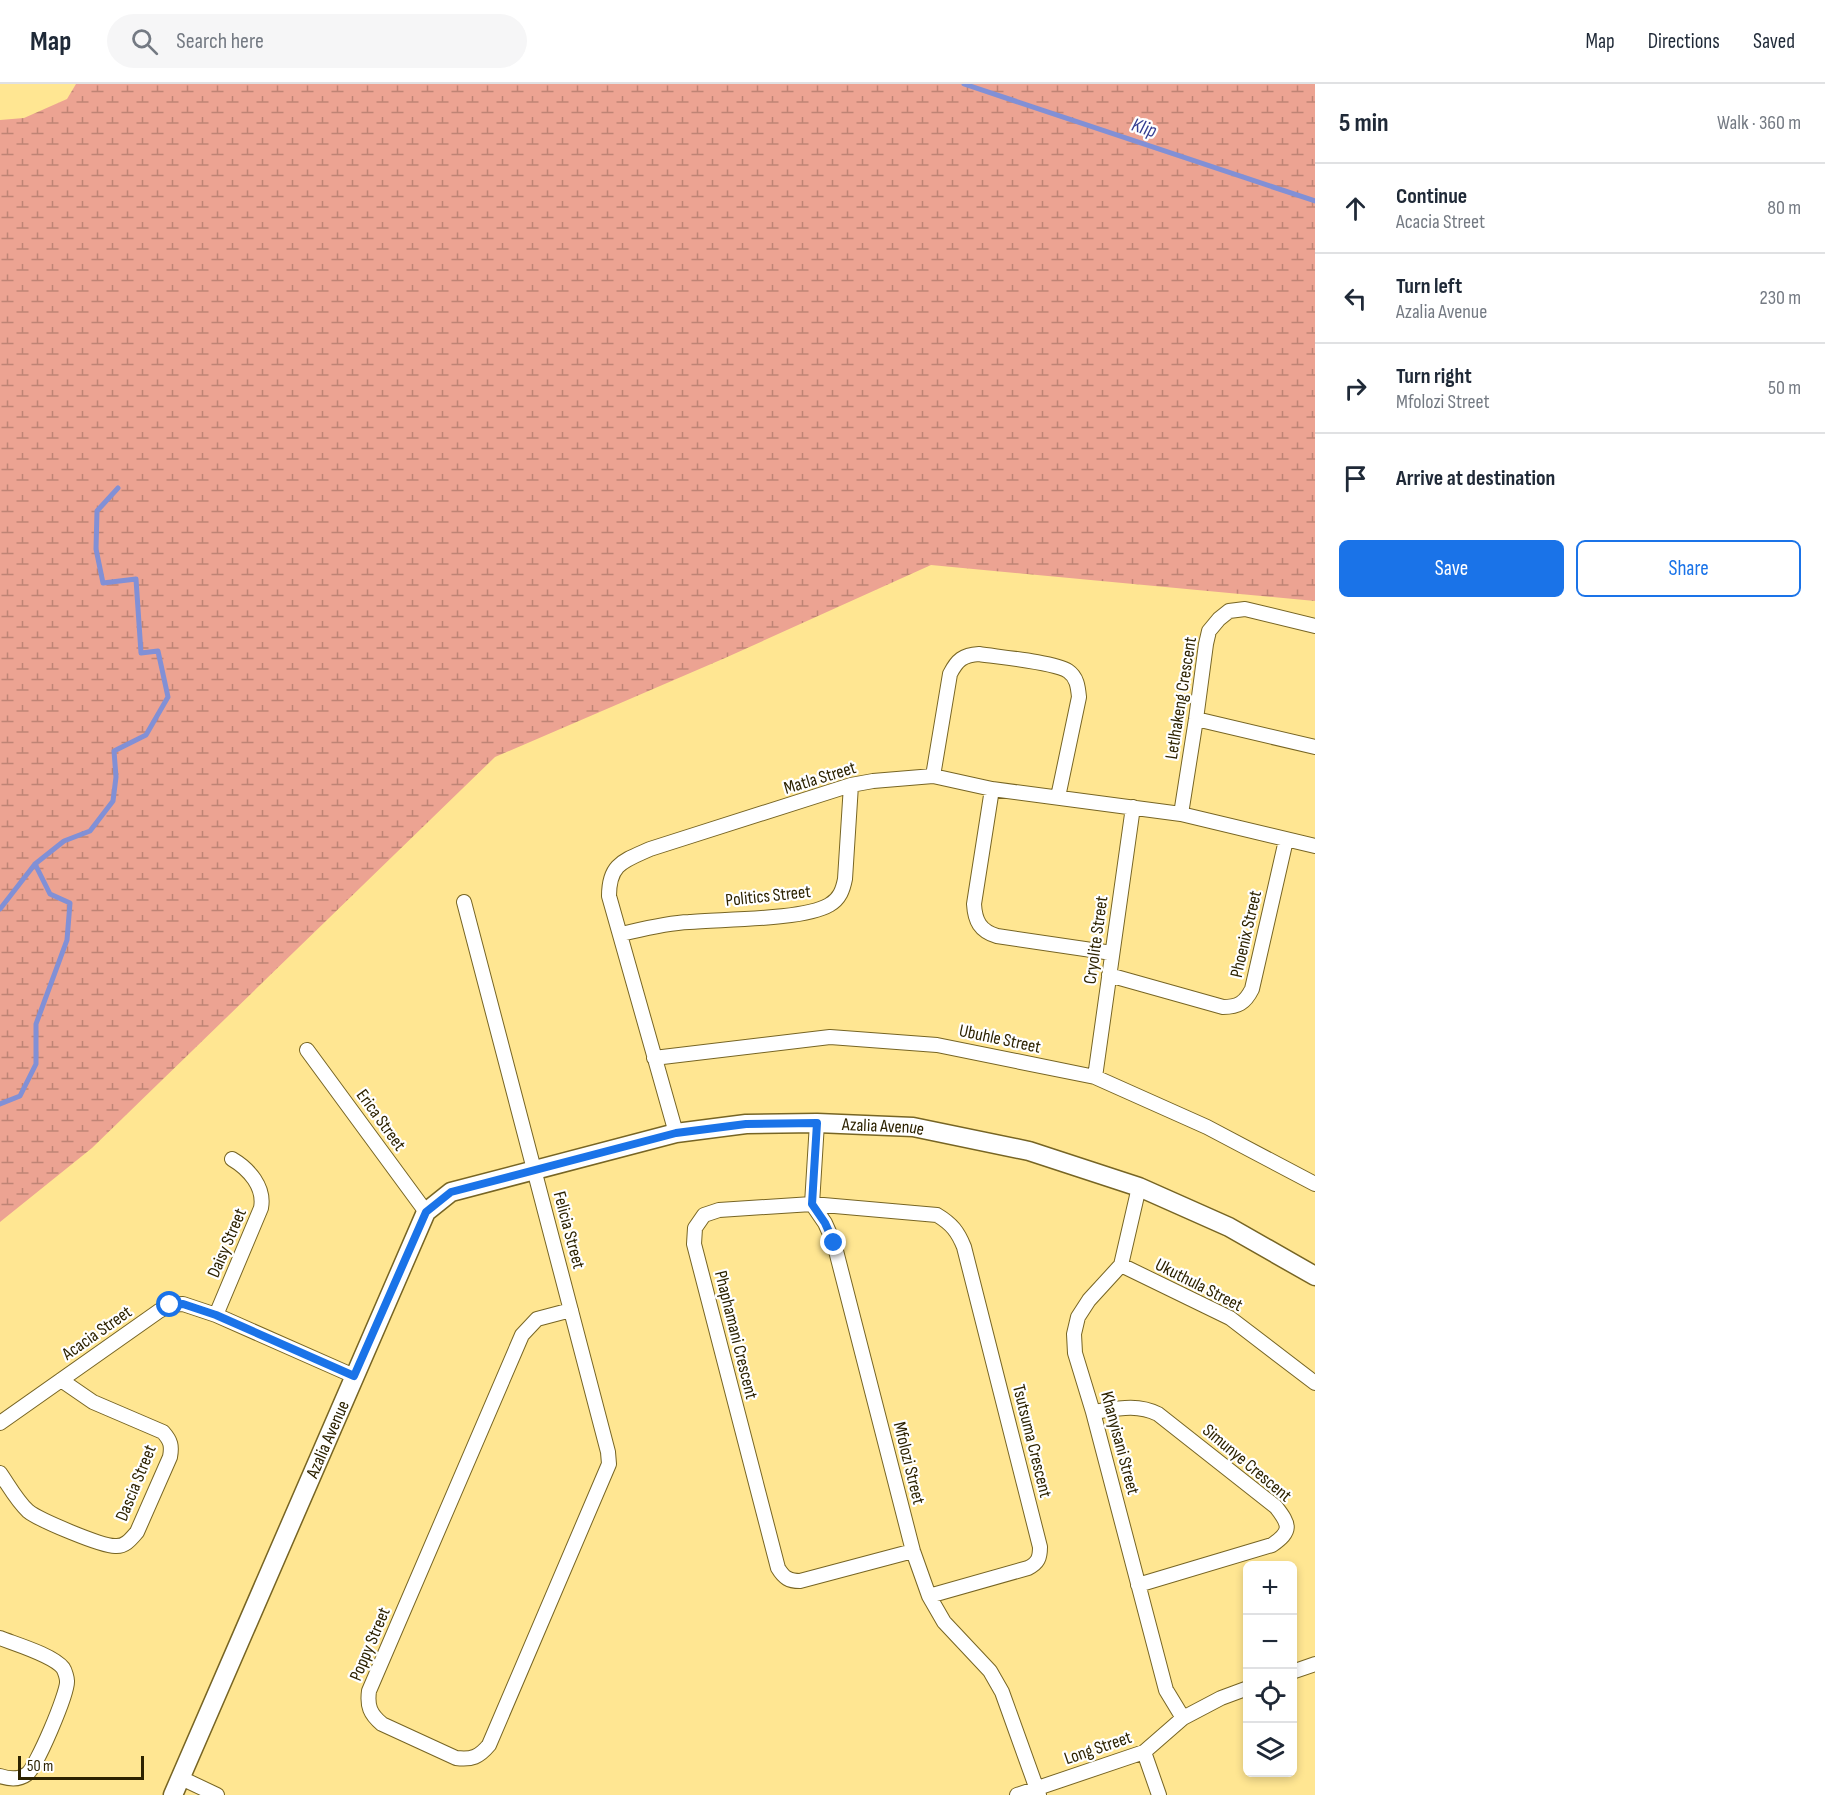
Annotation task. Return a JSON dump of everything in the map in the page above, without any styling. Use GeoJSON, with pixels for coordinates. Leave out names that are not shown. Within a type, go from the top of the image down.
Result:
{"type":"FeatureCollection","features":[{"type":"Feature","properties":{"kind":"street","name":"Letlhakeng Crescent"},"geometry":{"type":"LineString","coordinates":[[1181,814],[1209,631],[1229,611],[1245,609],[1315,626]]}},
{"type":"Feature","properties":{"kind":"street"},"geometry":{"type":"LineString","coordinates":[[933,776],[950,674],[956,663],[966,655],[979,654],[1058,667],[1070,672],[1078,683],[1079,696],[1058,797]]}},
{"type":"Feature","properties":{"kind":"street"},"geometry":{"type":"LineString","coordinates":[[1196,719],[1315,747]]}},
{"type":"Feature","properties":{"kind":"street","name":"Matla Street"},"geometry":{"type":"LineString","coordinates":[[676,1133],[609,896],[609,880],[615,868],[650,849],[851,785],[933,776],[992,789],[1181,814],[1315,846]]}},
{"type":"Feature","properties":{"kind":"street","name":"Politics Street"},"geometry":{"type":"LineString","coordinates":[[621,934],[686,922],[816,911],[831,905],[842,893],[845,879],[851,785]]}},
{"type":"Feature","properties":{"kind":"street"},"geometry":{"type":"LineString","coordinates":[[992,789],[974,904],[975,918],[980,926],[988,933],[997,936],[1113,953]]}},
{"type":"Feature","properties":{"kind":"street","name":"Cryolite Street"},"geometry":{"type":"LineString","coordinates":[[1095,1077],[1133,807]]}},
{"type":"Feature","properties":{"kind":"street","name":"Phoenix Street"},"geometry":{"type":"LineString","coordinates":[[1109,975],[1223,1007],[1235,1007],[1246,1000],[1252,989],[1286,840]]}},
{"type":"Feature","properties":{"kind":"street","name":"Felicia Street"},"geometry":{"type":"LineString","coordinates":[[464,902],[535,1169],[608,1452],[609,1464]]}},
{"type":"Feature","properties":{"kind":"street","name":"Ubuhle Street"},"geometry":{"type":"LineString","coordinates":[[654,1058],[830,1037],[937,1045],[1095,1077],[1207,1127],[1315,1184]]}},
{"type":"Feature","properties":{"kind":"street","name":"Erica Street"},"geometry":{"type":"LineString","coordinates":[[307,1050],[426,1212]]}},
{"type":"Feature","properties":{"kind":"street"},"geometry":{"type":"LineString","coordinates":[[812,1204],[817,1123]]}},
{"type":"Feature","properties":{"kind":"street","name":"Azalia Avenue"},"geometry":{"type":"LineString","coordinates":[[177,1787],[426,1212],[451,1192],[676,1133],[746,1124],[817,1123],[913,1127],[1029,1151],[1139,1187],[1229,1227],[1315,1276]]}},
{"type":"Feature","properties":{"kind":"street","name":"Daisy Street"},"geometry":{"type":"LineString","coordinates":[[216,1315],[263,1200],[260,1188],[252,1177],[241,1164],[232,1159]]}},
{"type":"Feature","properties":{"kind":"street","name":"Khanyisani Street"},"geometry":{"type":"LineString","coordinates":[[1139,1187],[1121,1265],[1089,1300],[1078,1317],[1074,1334],[1076,1353],[1166,1690],[1172,1704],[1183,1718]]}},
{"type":"Feature","properties":{"kind":"street","name":"Phaphamani Crescent"},"geometry":{"type":"LineString","coordinates":[[913,1551],[800,1581],[791,1581],[783,1576],[778,1568],[694,1244],[695,1228],[704,1215],[719,1209],[812,1204],[937,1215],[950,1222]]}},
{"type":"Feature","properties":{"kind":"street","name":"Mfolozi Street"},"geometry":{"type":"LineString","coordinates":[[812,1204],[825,1223],[834,1243],[913,1551],[929,1596],[944,1622],[990,1671],[1002,1692],[1038,1791]]}},
{"type":"Feature","properties":{"kind":"street","name":"Tsutsuma Crescent"},"geometry":{"type":"LineString","coordinates":[[929,1596],[1028,1568],[1036,1564],[1040,1556],[1038,1535],[964,1247],[950,1222]]}},
{"type":"Feature","properties":{"kind":"street","name":"Ukuthula Street"},"geometry":{"type":"LineString","coordinates":[[1121,1265],[1230,1318],[1315,1383]]}},
{"type":"Feature","properties":{"kind":"street","name":"Acacia Street"},"geometry":{"type":"LineString","coordinates":[[0,1423],[170,1305],[183,1304],[216,1315],[354,1376]]}},
{"type":"Feature","properties":{"kind":"street","name":"Poppy Street"},"geometry":{"type":"LineString","coordinates":[[571,1310],[537,1319],[522,1335],[369,1691],[367,1703],[372,1716],[382,1724],[456,1758],[469,1760],[481,1755],[489,1745],[609,1464]]}},
{"type":"Feature","properties":{"kind":"street","name":"Dascia Street"},"geometry":{"type":"LineString","coordinates":[[0,1473],[25,1507],[41,1518],[104,1545],[117,1547],[129,1542],[137,1532],[170,1457],[172,1446],[169,1438],[163,1432],[93,1402],[61,1380]]}},
{"type":"Feature","properties":{"kind":"street","name":"Simunye Crescent"},"geometry":{"type":"LineString","coordinates":[[1093,1412],[1141,1407],[1158,1414],[1276,1507],[1287,1521],[1284,1537],[1272,1545],[1138,1585]]}},
{"type":"Feature","properties":{"kind":"street"},"geometry":{"type":"LineString","coordinates":[[0,1638],[52,1659],[63,1667],[68,1680],[66,1693],[35,1764],[27,1774],[15,1779],[0,1776]]}},
{"type":"Feature","properties":{"kind":"street"},"geometry":{"type":"LineString","coordinates":[[1297,1671],[1315,1664]]}},
{"type":"Feature","properties":{"kind":"street","name":"Long Street"},"geometry":{"type":"LineString","coordinates":[[1017,1795],[1038,1791],[1144,1752],[1183,1718],[1221,1698],[1243,1690]]}},
{"type":"Feature","properties":{"kind":"street"},"geometry":{"type":"LineString","coordinates":[[1144,1752],[1159,1795]]}},
{"type":"Feature","properties":{"kind":"street"},"geometry":{"type":"LineString","coordinates":[[177,1787],[217,1795]]}},
{"type":"Feature","properties":{"kind":"green space"},"geometry":{"type":"Polygon","coordinates":[[[76,84],[1315,84],[1315,601],[931,565],[725,658],[495,757],[92,1148],[0,1222],[0,120],[24,118],[67,99],[76,84]]]}},
{"type":"Feature","properties":{"kind":"waterway","name":"Klip"},"geometry":{"type":"LineString","coordinates":[[964,84],[1315,201]]}},
{"type":"Feature","properties":{"kind":"waterway"},"geometry":{"type":"LineString","coordinates":[[0,909],[35,864],[64,841],[90,831],[113,801],[116,777],[114,751],[146,735],[168,697],[158,651],[141,653],[136,579],[103,583],[96,549],[97,511],[118,488]]}},
{"type":"Feature","properties":{"kind":"waterway"},"geometry":{"type":"LineString","coordinates":[[0,1104],[20,1096],[36,1064],[36,1024],[67,940],[70,903],[50,894],[35,864]]}},
{"type":"Feature","properties":{"kind":"route"},"geometry":{"type":"LineString","coordinates":[[170,1305],[183,1304],[216,1315],[354,1376],[426,1212],[451,1192],[676,1133],[746,1124],[817,1123],[812,1204],[825,1223],[834,1243]]}}]}
